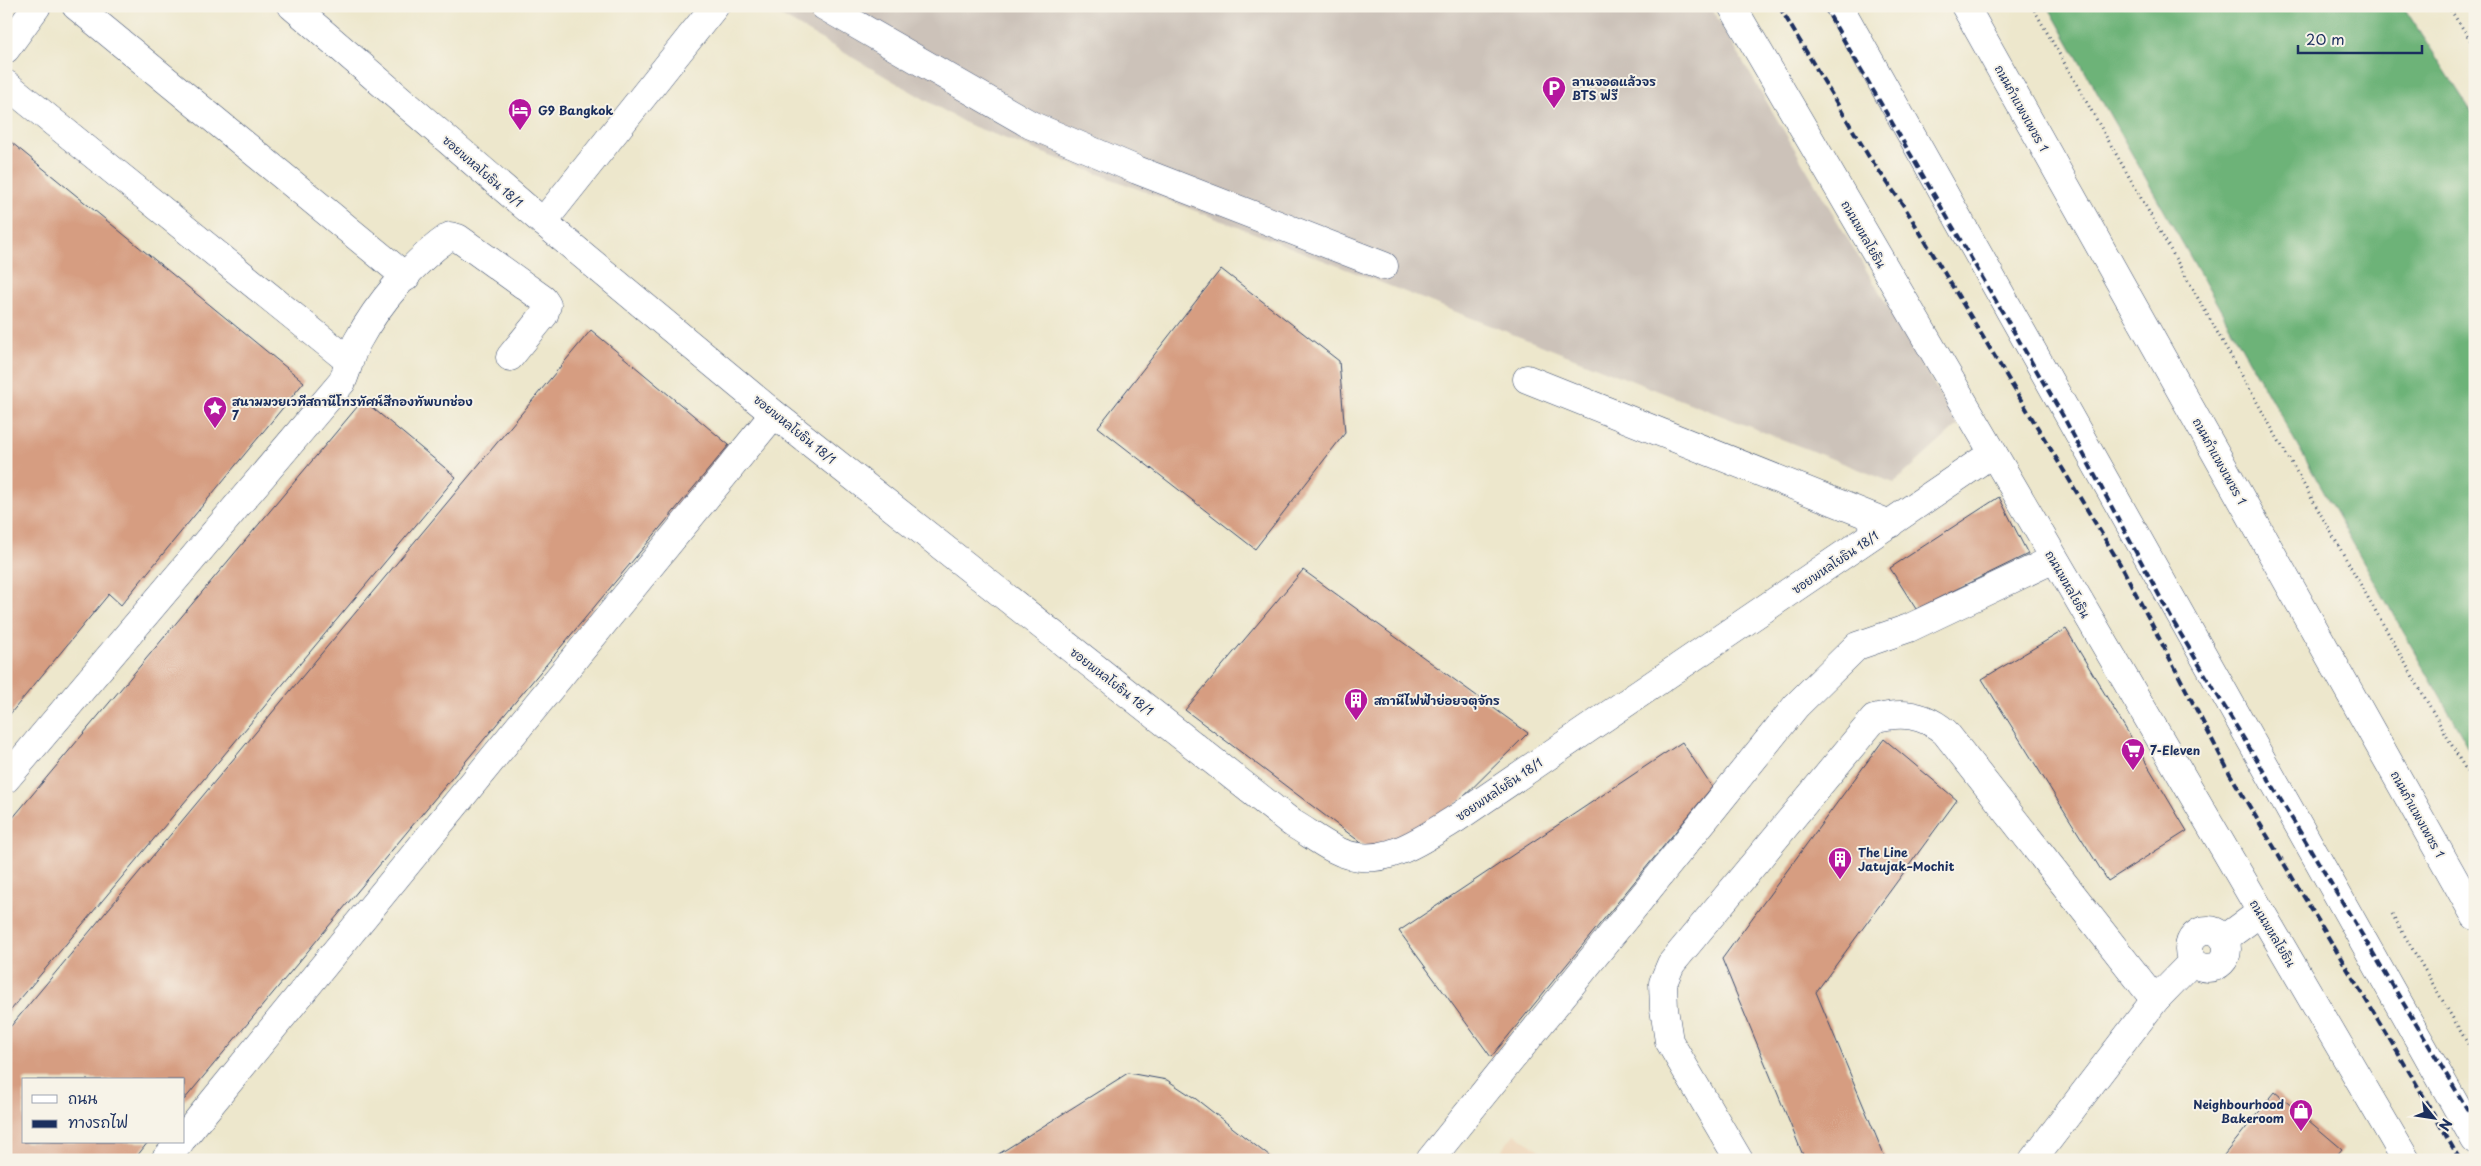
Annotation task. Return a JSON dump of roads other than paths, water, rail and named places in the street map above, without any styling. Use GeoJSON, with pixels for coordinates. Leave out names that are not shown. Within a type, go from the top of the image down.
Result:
{"type":"FeatureCollection","features":[{"type":"Feature","properties":{"kind":"street"},"geometry":{"type":"LineString","coordinates":[[6,48],[37,6]]}},
{"type":"Feature","properties":{"kind":"street"},"geometry":{"type":"LineString","coordinates":[[76,6],[406,277]]}},
{"type":"Feature","properties":{"kind":"street","name":"ซอยพหลโยธิน 18/1"},"geometry":{"type":"LineString","coordinates":[[292,6],[320,15],[543,222],[774,414],[1292,823],[1335,850],[1365,860],[1399,853],[1457,818],[1993,453]]}},
{"type":"Feature","properties":{"kind":"street"},"geometry":{"type":"LineString","coordinates":[[543,222],[715,6]]}},
{"type":"Feature","properties":{"kind":"street"},"geometry":{"type":"LineString","coordinates":[[824,6],[1031,125],[1137,170],[1384,266]]}},
{"type":"Feature","properties":{"kind":"street","name":"ถนนพหลโยธิน"},"geometry":{"type":"LineString","coordinates":[[1732,6],[2403,1158]]}},
{"type":"Feature","properties":{"kind":"street"},"geometry":{"type":"LineString","coordinates":[[1839,6],[2475,1140]]}},
{"type":"Feature","properties":{"kind":"street","name":"ถนนกำแพงเพชร 1"},"geometry":{"type":"LineString","coordinates":[[1964,6],[2475,916]]}},
{"type":"Feature","properties":{"kind":"street"},"geometry":{"type":"LineString","coordinates":[[6,84],[349,361]]}},
{"type":"Feature","properties":{"kind":"street"},"geometry":{"type":"LineString","coordinates":[[6,779],[334,392],[342,382],[349,361],[367,327],[406,277],[450,236],[458,238],[543,299],[547,305],[544,315],[510,357]]}},
{"type":"Feature","properties":{"kind":"street"},"geometry":{"type":"LineString","coordinates":[[1527,379],[1890,524]]}},
{"type":"Feature","properties":{"kind":"street"},"geometry":{"type":"LineString","coordinates":[[185,1136],[774,414]]}},
{"type":"Feature","properties":{"kind":"street"},"geometry":{"type":"LineString","coordinates":[[1430,1160],[1796,706],[1858,646],[1909,628],[2054,559]]}},
{"type":"Feature","properties":{"kind":"street"},"geometry":{"type":"LineString","coordinates":[[1739,1160],[1670,1041],[1664,1009],[1663,983],[1672,964],[1874,719],[1895,714],[1916,716],[1928,720],[1945,732],[2155,1000]]}},
{"type":"Feature","properties":{"kind":"street"},"geometry":{"type":"LineString","coordinates":[[2033,1160],[2155,1000],[2194,961],[2189,950],[2190,943],[2197,934],[2202,930],[2214,931],[2224,938],[2261,912]]}},
{"type":"Feature","properties":{"kind":"street"},"geometry":{"type":"LineString","coordinates":[[166,1160],[178,1144]]}},
{"type":"Feature","properties":{"kind":"railway"},"geometry":{"type":"LineString","coordinates":[[1779,6],[1869,157],[1904,206],[2123,569],[2230,774],[2413,1078],[2460,1160]]}},
{"type":"Feature","properties":{"kind":"railway"},"geometry":{"type":"LineString","coordinates":[[1824,6],[2063,416],[2174,623],[2475,1122]]}},
{"type":"Feature","properties":{"kind":"place","name":"ลานจอดแล้วจร BTS ฟรี"},"geometry":{"type":"Point","coordinates":[1554,109]}},
{"type":"Feature","properties":{"kind":"place","name":"G9 Bangkok"},"geometry":{"type":"Point","coordinates":[520,131]}},
{"type":"Feature","properties":{"kind":"place","name":"สนามมวยเวทีสถานีโทรทัศน์สีกองทัพบกช่อง 7"},"geometry":{"type":"Point","coordinates":[215,429]}},
{"type":"Feature","properties":{"kind":"place","name":"สถานีไฟฟ้าย่อยจตุจักร"},"geometry":{"type":"Point","coordinates":[1356,721]}},
{"type":"Feature","properties":{"kind":"place","name":"7-Eleven"},"geometry":{"type":"Point","coordinates":[2133,771]}},
{"type":"Feature","properties":{"kind":"place","name":"The Line Jatujak–Mochit"},"geometry":{"type":"Point","coordinates":[1840,880]}},
{"type":"Feature","properties":{"kind":"place","name":"Neighbourhood Bakeroom"},"geometry":{"type":"Point","coordinates":[2301,1132]}}]}
